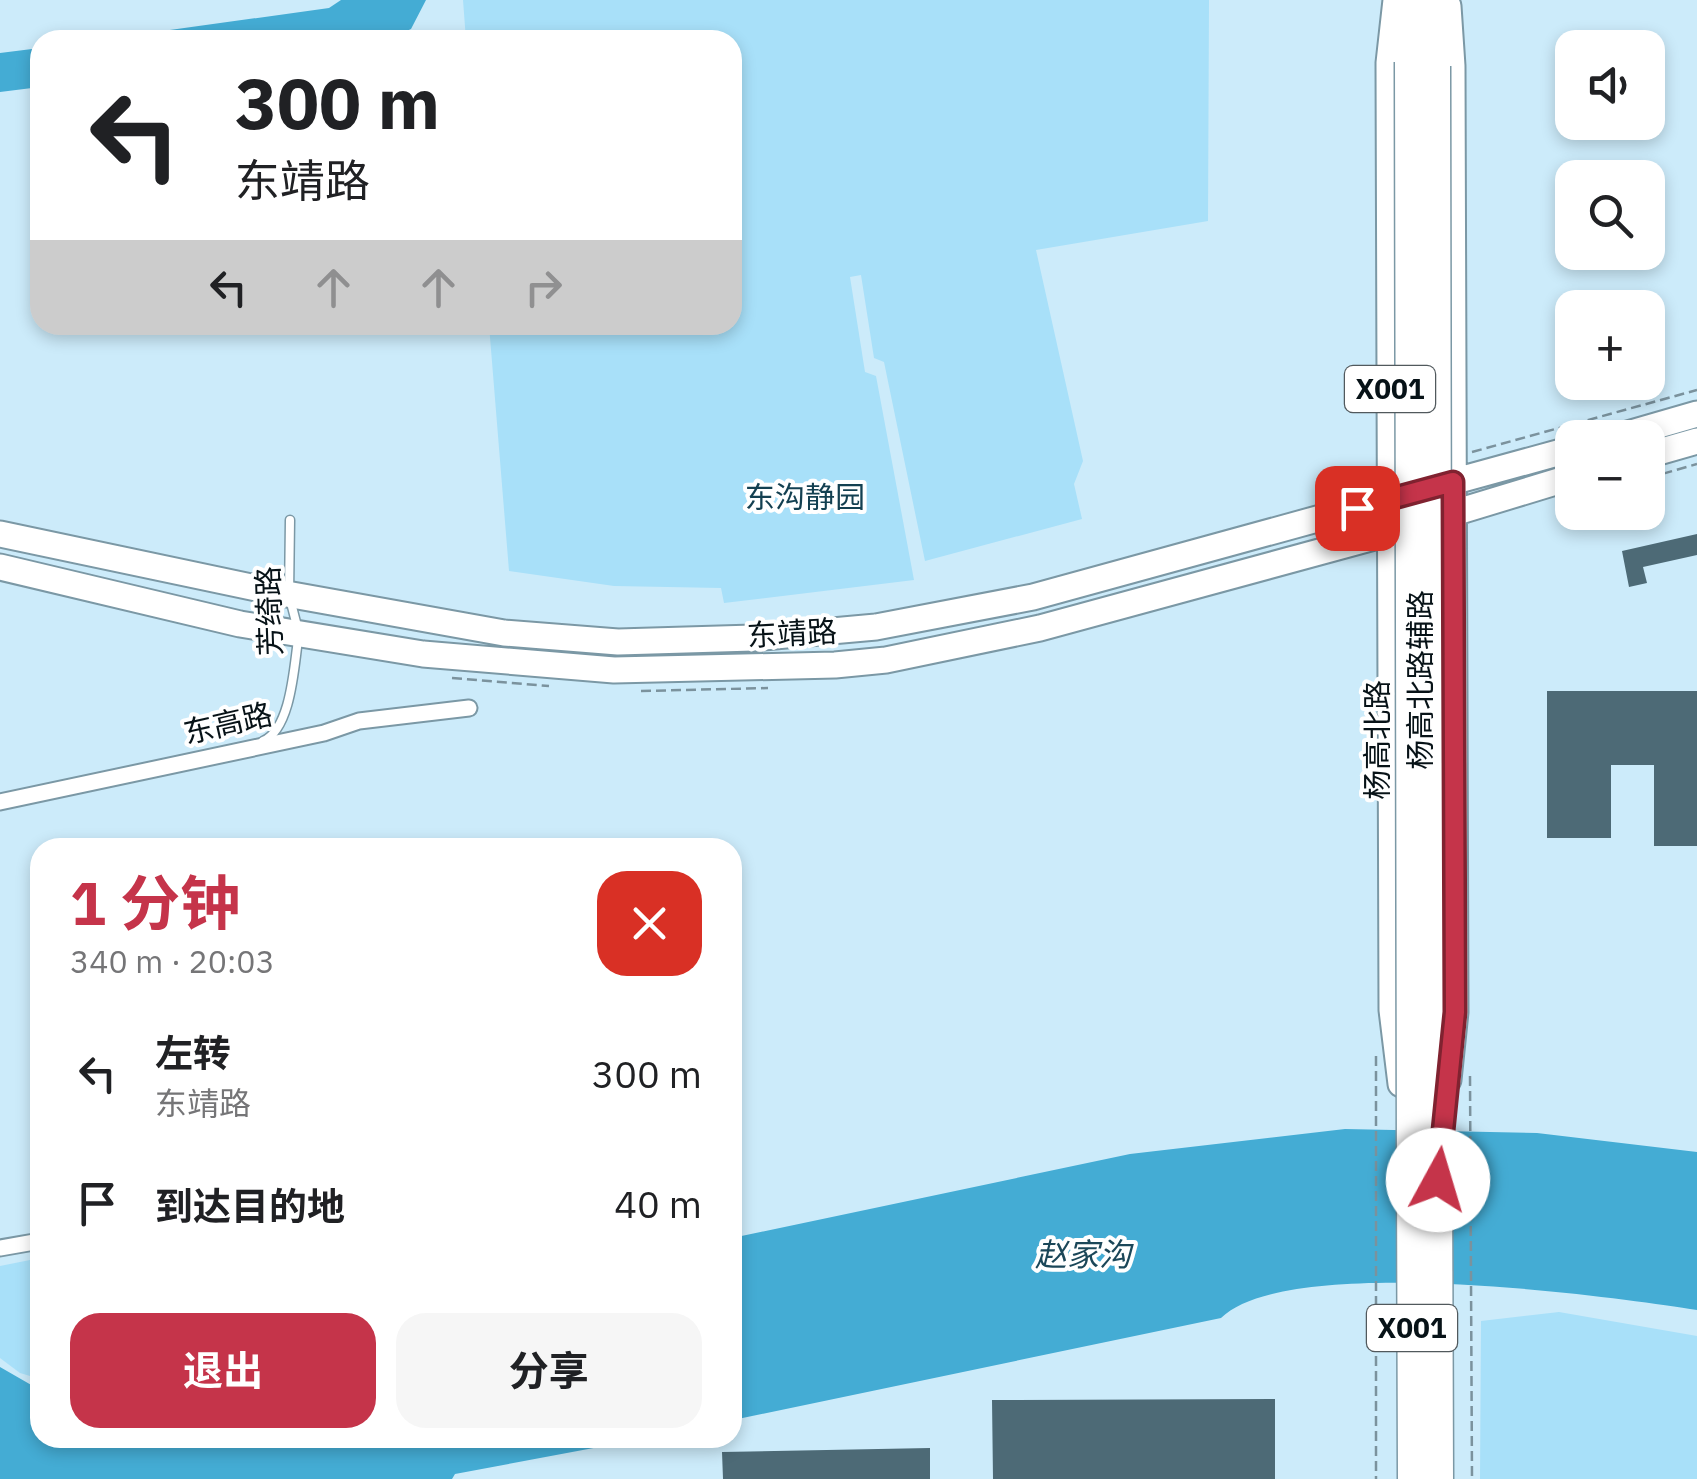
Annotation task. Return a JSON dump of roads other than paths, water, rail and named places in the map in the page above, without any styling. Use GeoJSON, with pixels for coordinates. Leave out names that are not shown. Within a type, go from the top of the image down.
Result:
{"type":"FeatureCollection","features":[{"type":"Feature","properties":{"kind":"highway","name":"杨高北路"},"geometry":{"type":"LineString","coordinates":[[1409,0],[1423,64]]}},
{"type":"Feature","properties":{"kind":"highway","name":"杨高北路"},"geometry":{"type":"LineString","coordinates":[[1436,0],[1423,64],[1425,1179],[1439,1479]]}},
{"type":"Feature","properties":{"kind":"highway","name":"杨高北路"},"geometry":{"type":"LineString","coordinates":[[1412,1479],[1425,1179]]}},
{"type":"Feature","properties":{"kind":"main road","name":"杨高北路辅路"},"geometry":{"type":"LineString","coordinates":[[1396,0],[1389,63],[1384,499],[1391,532],[1392,1010],[1425,1179]]}},
{"type":"Feature","properties":{"kind":"main road","name":"杨高北路辅路"},"geometry":{"type":"LineString","coordinates":[[1425,1179],[1455,1012],[1454,775],[1463,509],[1453,470],[1452,66],[1447,0]]}},
{"type":"Feature","properties":{"kind":"main road"},"geometry":{"type":"LineString","coordinates":[[1665,423],[1697,414]]}},
{"type":"Feature","properties":{"kind":"main road"},"geometry":{"type":"LineString","coordinates":[[1665,450],[1697,441]]}},
{"type":"Feature","properties":{"kind":"main road","name":"东靖路"},"geometry":{"type":"LineString","coordinates":[[0,534],[289,595],[504,633],[618,642],[771,637],[876,627],[1034,597],[1384,499],[1453,470],[1555,452]]}},
{"type":"Feature","properties":{"kind":"main road","name":"东靖路"},"geometry":{"type":"LineString","coordinates":[[0,568],[298,634],[422,654],[614,670],[754,670],[886,660],[1040,628],[1391,532],[1555,482]]}},
{"type":"Feature","properties":{"kind":"street","name":"东高路"},"geometry":{"type":"LineString","coordinates":[[0,802],[324,732],[359,721],[469,708]]}},
{"type":"Feature","properties":{"kind":"street"},"geometry":{"type":"LineString","coordinates":[[0,1248],[30,1243]]}},
{"type":"Feature","properties":{"kind":"lane","name":"芳绮路"},"geometry":{"type":"LineString","coordinates":[[254,745],[272,738],[280,724],[298,634],[289,595],[290,520]]}},
{"type":"Feature","properties":{"kind":"water"},"geometry":{"type":"Polygon","coordinates":[[[341,0],[426,0],[409,30],[170,30],[329,8],[341,0]]]}},
{"type":"Feature","properties":{"kind":"water"},"geometry":{"type":"Polygon","coordinates":[[[30,49],[30,88],[0,92],[0,53],[30,49]]]}},
{"type":"Feature","properties":{"kind":"water","name":"赵家沟"},"geometry":{"type":"Polygon","coordinates":[[[1345,1129],[1537,1133],[1697,1152],[1697,1310],[1592,1296],[1448,1284],[1310,1287],[1257,1298],[1221,1318],[742,1418],[742,1236],[1130,1154],[1345,1129]]]}},
{"type":"Feature","properties":{"kind":"water"},"geometry":{"type":"Polygon","coordinates":[[[0,1367],[30,1384],[30,1448],[594,1448],[455,1474],[452,1479],[0,1479],[0,1367]]]}},
{"type":"Feature","properties":{"kind":"park label","name":"东沟静园"},"geometry":{"type":"Point","coordinates":[805,498]}}]}
